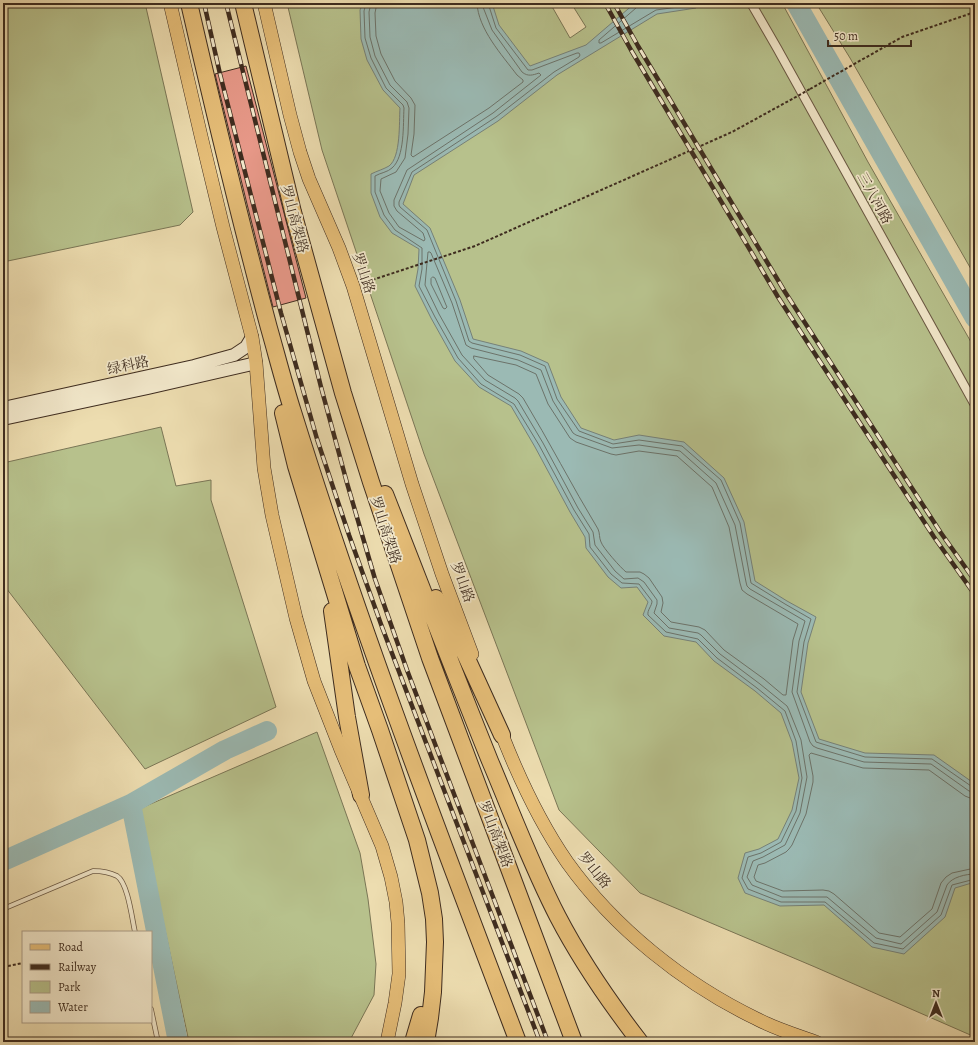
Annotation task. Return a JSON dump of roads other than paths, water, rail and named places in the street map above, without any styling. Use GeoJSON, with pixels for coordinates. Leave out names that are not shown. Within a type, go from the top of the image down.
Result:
{"type":"FeatureCollection","features":[{"type":"Feature","properties":{"kind":"highway"},"geometry":{"type":"LineString","coordinates":[[189,3],[241,224],[273,374],[296,466],[357,666],[417,840],[430,893],[434,919],[434,967],[418,1042]]}},
{"type":"Feature","properties":{"kind":"highway","name":"罗山高架路"},"geometry":{"type":"LineString","coordinates":[[243,3],[292,212],[343,393],[395,556],[430,658],[574,1042]]}},
{"type":"Feature","properties":{"kind":"highway"},"geometry":{"type":"LineString","coordinates":[[292,212],[379,480],[484,746],[543,885],[559,918],[586,964],[640,1042]]}},
{"type":"Feature","properties":{"kind":"highway"},"geometry":{"type":"LineString","coordinates":[[241,224],[292,409],[323,507],[381,676],[518,1042]]}},
{"type":"Feature","properties":{"kind":"highway"},"geometry":{"type":"LineString","coordinates":[[379,480],[419,566],[465,654],[502,735]]}},
{"type":"Feature","properties":{"kind":"highway"},"geometry":{"type":"LineString","coordinates":[[315,529],[328,585],[360,795]]}},
{"type":"Feature","properties":{"kind":"highway"},"geometry":{"type":"LineString","coordinates":[[586,964],[613,1001],[651,1042]]}},
{"type":"Feature","properties":{"kind":"main road"},"geometry":{"type":"LineString","coordinates":[[170,3],[219,212],[252,337],[256,363],[264,468],[272,515],[290,594],[314,681],[384,854],[396,902],[399,974],[387,1042]]}},
{"type":"Feature","properties":{"kind":"main road","name":"罗山路"},"geometry":{"type":"LineString","coordinates":[[264,3],[290,115],[309,179],[339,248],[353,286],[412,484],[440,566],[502,735],[536,811],[555,844],[586,886],[631,934],[674,969],[715,997],[757,1020],[816,1042]]}},
{"type":"Feature","properties":{"kind":"street","name":"三八河路"},"geometry":{"type":"LineString","coordinates":[[751,3],[975,405]]}},
{"type":"Feature","properties":{"kind":"street","name":"绿科路"},"geometry":{"type":"LineString","coordinates":[[3,408],[194,366],[234,355],[246,347],[252,337]]}},
{"type":"Feature","properties":{"kind":"street","name":"绿科路"},"geometry":{"type":"LineString","coordinates":[[3,418],[148,388],[256,363]]}},
{"type":"Feature","properties":{"kind":"lane"},"geometry":{"type":"LineString","coordinates":[[3,909],[93,871],[105,871],[118,877],[127,891],[135,931]]}},
{"type":"Feature","properties":{"kind":"lane"},"geometry":{"type":"LineString","coordinates":[[152,1014],[158,1042]]}},
{"type":"Feature","properties":{"kind":"water"},"geometry":{"type":"Polygon","coordinates":[[[363,3],[492,3],[499,25],[530,66],[586,45],[635,3],[700,3],[696,8],[657,14],[557,75],[498,121],[414,175],[403,204],[430,228],[460,300],[473,339],[521,351],[548,363],[561,397],[581,428],[614,440],[639,435],[684,442],[724,478],[744,522],[755,581],[816,617],[808,643],[801,692],[819,739],[865,753],[934,755],[975,784],[975,882],[955,888],[945,917],[904,954],[872,947],[824,905],[780,906],[745,893],[738,878],[745,853],[759,849],[778,839],[792,810],[799,778],[792,742],[781,713],[755,691],[714,661],[696,642],[664,636],[643,615],[648,602],[637,587],[621,588],[608,577],[586,548],[585,537],[511,406],[479,387],[455,361],[415,286],[419,249],[392,233],[380,217],[371,193],[371,174],[389,166],[396,155],[399,139],[400,108],[383,90],[367,60],[361,39],[360,10],[363,3]]]}},
{"type":"Feature","properties":{"kind":"waterway"},"geometry":{"type":"LineString","coordinates":[[796,3],[975,318]]}},
{"type":"Feature","properties":{"kind":"waterway"},"geometry":{"type":"LineString","coordinates":[[3,861],[131,804],[225,750],[267,731]]}},
{"type":"Feature","properties":{"kind":"waterway"},"geometry":{"type":"LineString","coordinates":[[131,804],[178,1042]]}},
{"type":"Feature","properties":{"kind":"railway"},"geometry":{"type":"LineString","coordinates":[[204,3],[220,74],[281,313],[317,439],[382,627],[540,1042]]}},
{"type":"Feature","properties":{"kind":"railway"},"geometry":{"type":"LineString","coordinates":[[226,3],[321,387],[375,579],[407,670],[548,1042]]}},
{"type":"Feature","properties":{"kind":"railway"},"geometry":{"type":"LineString","coordinates":[[605,3],[631,50],[778,297],[934,537],[975,595]]}},
{"type":"Feature","properties":{"kind":"railway"},"geometry":{"type":"LineString","coordinates":[[614,3],[638,46],[785,292],[941,533],[975,581]]}}]}
